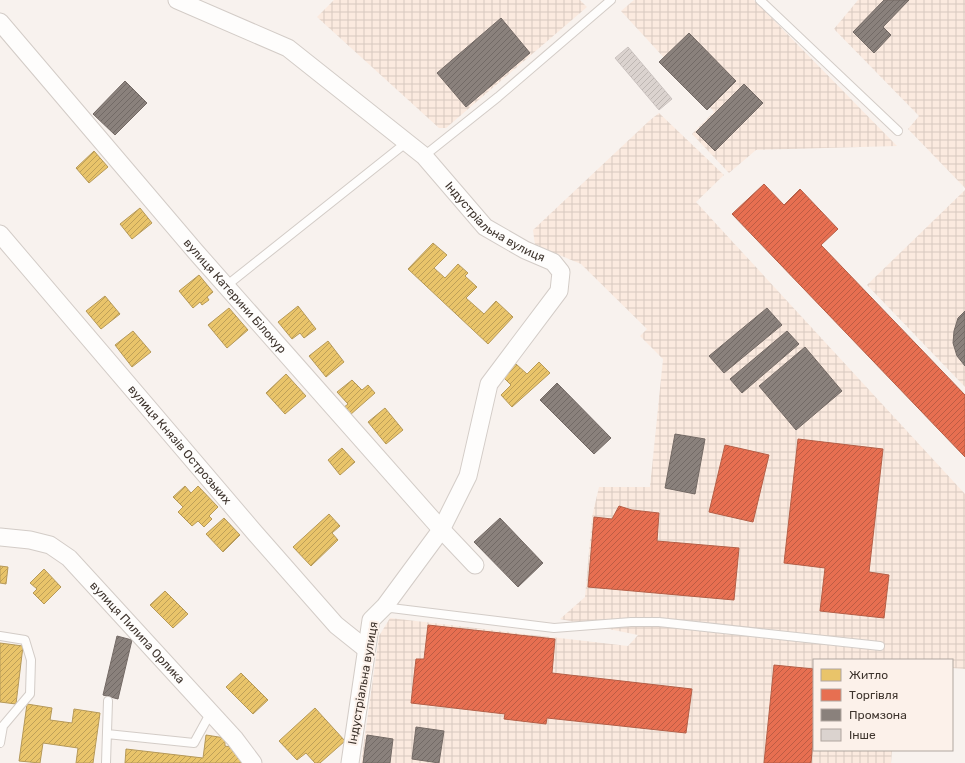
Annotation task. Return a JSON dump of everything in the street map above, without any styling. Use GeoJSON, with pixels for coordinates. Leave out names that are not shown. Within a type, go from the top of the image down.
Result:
{"type":"FeatureCollection","features":[{"type":"Feature","properties":{"kind":"street","name":"Індустріальна вулиця"},"geometry":{"type":"LineString","coordinates":[[177,0],[288,48],[424,156],[485,227],[519,247],[553,262],[561,272],[559,291],[489,384],[468,476],[441,530],[385,606],[371,620],[350,763]]}},
{"type":"Feature","properties":{"kind":"street","name":"вулиця Катерини Білокур"},"geometry":{"type":"LineString","coordinates":[[0,22],[226,286],[441,530],[475,565]]}},
{"type":"Feature","properties":{"kind":"street","name":"вулиця Князів Острозьких"},"geometry":{"type":"LineString","coordinates":[[0,234],[260,539],[336,625],[366,649]]}},
{"type":"Feature","properties":{"kind":"street","name":"вулиця Пилипа Орлика"},"geometry":{"type":"LineString","coordinates":[[0,537],[30,540],[50,545],[69,558],[211,712],[235,739],[253,763]]}},
{"type":"Feature","properties":{"kind":"lane"},"geometry":{"type":"LineString","coordinates":[[424,156],[498,97],[612,0]]}},
{"type":"Feature","properties":{"kind":"lane"},"geometry":{"type":"LineString","coordinates":[[760,0],[898,131]]}},
{"type":"Feature","properties":{"kind":"lane"},"geometry":{"type":"LineString","coordinates":[[226,286],[407,142]]}},
{"type":"Feature","properties":{"kind":"lane"},"geometry":{"type":"LineString","coordinates":[[380,611],[391,608],[554,628],[631,622],[659,622],[880,646]]}},
{"type":"Feature","properties":{"kind":"lane"},"geometry":{"type":"LineString","coordinates":[[0,636],[24,640],[31,660],[30,694],[2,726],[0,743]]}},
{"type":"Feature","properties":{"kind":"lane"},"geometry":{"type":"LineString","coordinates":[[106,763],[108,702]]}},
{"type":"Feature","properties":{"kind":"lane"},"geometry":{"type":"LineString","coordinates":[[107,734],[194,743],[211,712]]}},
{"type":"Feature","properties":{"kind":"shaded area"},"geometry":{"type":"Polygon","coordinates":[[[334,0],[580,0],[587,7],[446,128],[439,128],[317,17],[334,0]]]}},
{"type":"Feature","properties":{"kind":"shaded area"},"geometry":{"type":"Polygon","coordinates":[[[634,0],[754,0],[897,146],[756,150],[729,173],[692,134],[714,112],[621,11],[634,0]]]}},
{"type":"Feature","properties":{"kind":"shaded area"},"geometry":{"type":"Polygon","coordinates":[[[858,0],[965,0],[965,188],[908,129],[919,116],[834,29],[858,0]]]}},
{"type":"Feature","properties":{"kind":"shaded area"},"geometry":{"type":"Polygon","coordinates":[[[659,113],[724,175],[696,202],[965,494],[965,669],[953,668],[953,659],[813,659],[813,751],[892,751],[891,763],[361,763],[379,636],[390,618],[628,646],[638,635],[560,619],[585,597],[592,517],[599,487],[650,487],[663,359],[640,336],[647,329],[581,264],[535,245],[533,230],[659,113]]]}},
{"type":"Feature","properties":{"kind":"shaded area"},"geometry":{"type":"Polygon","coordinates":[[[965,190],[965,387],[867,285],[965,190]]]}},
{"type":"Feature","properties":{"kind":"building: Житло"},"geometry":{"type":"Polygon","coordinates":[[[94,151],[108,167],[89,183],[76,168],[94,151]]]}},
{"type":"Feature","properties":{"kind":"building: Житло"},"geometry":{"type":"Polygon","coordinates":[[[140,208],[152,223],[132,239],[120,224],[140,208]]]}},
{"type":"Feature","properties":{"kind":"building: Житло"},"geometry":{"type":"Polygon","coordinates":[[[433,243],[447,255],[434,268],[445,278],[458,264],[468,273],[465,276],[477,287],[466,298],[484,314],[496,301],[513,317],[488,344],[408,269],[433,243]]]}},
{"type":"Feature","properties":{"kind":"building: Житло"},"geometry":{"type":"Polygon","coordinates":[[[199,275],[213,292],[207,297],[209,300],[202,305],[200,302],[193,308],[179,291],[199,275]]]}},
{"type":"Feature","properties":{"kind":"building: Житло"},"geometry":{"type":"Polygon","coordinates":[[[105,296],[120,314],[101,329],[86,311],[105,296]]]}},
{"type":"Feature","properties":{"kind":"building: Житло"},"geometry":{"type":"Polygon","coordinates":[[[298,306],[316,329],[304,338],[300,333],[292,339],[278,322],[298,306]]]}},
{"type":"Feature","properties":{"kind":"building: Житло"},"geometry":{"type":"Polygon","coordinates":[[[229,308],[248,330],[227,348],[208,325],[229,308]]]}},
{"type":"Feature","properties":{"kind":"building: Житло"},"geometry":{"type":"Polygon","coordinates":[[[133,331],[151,352],[132,367],[115,345],[133,331]]]}},
{"type":"Feature","properties":{"kind":"building: Житло"},"geometry":{"type":"Polygon","coordinates":[[[328,341],[344,362],[326,377],[309,356],[328,341]]]}},
{"type":"Feature","properties":{"kind":"building: Житло"},"geometry":{"type":"Polygon","coordinates":[[[539,362],[550,373],[512,407],[501,395],[511,385],[503,377],[516,364],[527,374],[539,362]]]}},
{"type":"Feature","properties":{"kind":"building: Житло"},"geometry":{"type":"Polygon","coordinates":[[[286,374],[306,396],[285,414],[266,393],[286,374]]]}},
{"type":"Feature","properties":{"kind":"building: Житло"},"geometry":{"type":"Polygon","coordinates":[[[352,380],[362,390],[368,385],[375,393],[350,415],[343,408],[348,404],[337,392],[352,380]]]}},
{"type":"Feature","properties":{"kind":"building: Житло"},"geometry":{"type":"Polygon","coordinates":[[[385,408],[403,430],[386,444],[368,422],[385,408]]]}},
{"type":"Feature","properties":{"kind":"building: Житло"},"geometry":{"type":"Polygon","coordinates":[[[342,448],[355,462],[340,475],[328,460],[342,448]]]}},
{"type":"Feature","properties":{"kind":"building: Житло"},"geometry":{"type":"Polygon","coordinates":[[[185,486],[191,493],[198,486],[218,507],[209,516],[212,519],[204,527],[198,521],[192,526],[178,512],[183,507],[173,497],[185,486]]]}},
{"type":"Feature","properties":{"kind":"building: Житло"},"geometry":{"type":"Polygon","coordinates":[[[329,514],[340,526],[332,533],[338,540],[311,566],[293,547],[329,514]]]}},
{"type":"Feature","properties":{"kind":"building: Житло"},"geometry":{"type":"Polygon","coordinates":[[[224,518],[240,535],[223,552],[206,534],[224,518]]]}},
{"type":"Feature","properties":{"kind":"building: Житло"},"geometry":{"type":"Polygon","coordinates":[[[0,566],[8,567],[6,584],[0,583],[0,566]]]}},
{"type":"Feature","properties":{"kind":"building: Житло"},"geometry":{"type":"Polygon","coordinates":[[[44,569],[61,587],[44,604],[33,593],[37,589],[30,583],[44,569]]]}},
{"type":"Feature","properties":{"kind":"building: Житло"},"geometry":{"type":"Polygon","coordinates":[[[165,591],[188,614],[173,628],[150,605],[165,591]]]}},
{"type":"Feature","properties":{"kind":"building: Житло"},"geometry":{"type":"Polygon","coordinates":[[[0,643],[23,646],[16,704],[0,702],[0,643]]]}},
{"type":"Feature","properties":{"kind":"building: Житло"},"geometry":{"type":"Polygon","coordinates":[[[241,673],[268,700],[253,714],[226,687],[241,673]]]}},
{"type":"Feature","properties":{"kind":"building: Житло"},"geometry":{"type":"Polygon","coordinates":[[[27,704],[52,708],[50,720],[72,723],[74,709],[100,713],[93,763],[76,763],[78,748],[43,743],[40,763],[19,761],[27,704]]]}},
{"type":"Feature","properties":{"kind":"building: Житло"},"geometry":{"type":"Polygon","coordinates":[[[315,708],[345,741],[320,763],[315,763],[306,753],[297,760],[279,741],[315,708]]]}},
{"type":"Feature","properties":{"kind":"building: Житло"},"geometry":{"type":"Polygon","coordinates":[[[206,735],[225,738],[225,746],[237,748],[242,758],[241,763],[125,763],[126,749],[203,758],[206,735]]]}},
{"type":"Feature","properties":{"kind":"building: Торгівля"},"geometry":{"type":"Polygon","coordinates":[[[764,184],[784,205],[800,189],[838,229],[821,245],[965,395],[965,457],[732,214],[764,184]]]}},
{"type":"Feature","properties":{"kind":"building: Торгівля"},"geometry":{"type":"Polygon","coordinates":[[[798,439],[883,449],[869,572],[889,575],[884,618],[820,611],[825,568],[784,563],[798,439]]]}},
{"type":"Feature","properties":{"kind":"building: Торгівля"},"geometry":{"type":"Polygon","coordinates":[[[725,445],[769,455],[753,522],[709,512],[725,445]]]}},
{"type":"Feature","properties":{"kind":"building: Торгівля"},"geometry":{"type":"Polygon","coordinates":[[[619,506],[632,510],[659,513],[657,541],[739,548],[734,600],[588,587],[594,517],[612,519],[619,506]]]}},
{"type":"Feature","properties":{"kind":"building: Торгівля"},"geometry":{"type":"Polygon","coordinates":[[[428,625],[555,639],[552,673],[692,689],[686,733],[547,718],[546,724],[504,719],[505,714],[411,703],[416,659],[424,659],[428,625]]]}},
{"type":"Feature","properties":{"kind":"building: Торгівля"},"geometry":{"type":"Polygon","coordinates":[[[774,665],[813,669],[813,740],[811,763],[764,763],[774,665]]]}},
{"type":"Feature","properties":{"kind":"building: Промзона"},"geometry":{"type":"Polygon","coordinates":[[[884,0],[909,0],[883,27],[891,35],[874,53],[853,32],[884,0]]]}},
{"type":"Feature","properties":{"kind":"building: Промзона"},"geometry":{"type":"Polygon","coordinates":[[[501,18],[530,53],[466,107],[437,73],[501,18]]]}},
{"type":"Feature","properties":{"kind":"building: Промзона"},"geometry":{"type":"Polygon","coordinates":[[[689,33],[736,81],[707,110],[659,62],[689,33]]]}},
{"type":"Feature","properties":{"kind":"building: Промзона"},"geometry":{"type":"Polygon","coordinates":[[[125,81],[147,103],[115,135],[93,114],[125,81]]]}},
{"type":"Feature","properties":{"kind":"building: Промзона"},"geometry":{"type":"Polygon","coordinates":[[[744,84],[763,103],[715,151],[696,132],[744,84]]]}},
{"type":"Feature","properties":{"kind":"building: Промзона"},"geometry":{"type":"Polygon","coordinates":[[[767,308],[782,325],[724,373],[709,356],[767,308]]]}},
{"type":"Feature","properties":{"kind":"building: Промзона"},"geometry":{"type":"Polygon","coordinates":[[[965,311],[965,366],[957,356],[953,343],[954,331],[958,318],[965,311]]]}},
{"type":"Feature","properties":{"kind":"building: Промзона"},"geometry":{"type":"Polygon","coordinates":[[[787,331],[799,344],[742,393],[730,379],[787,331]]]}},
{"type":"Feature","properties":{"kind":"building: Промзона"},"geometry":{"type":"Polygon","coordinates":[[[805,347],[842,391],[796,430],[759,386],[805,347]]]}},
{"type":"Feature","properties":{"kind":"building: Промзона"},"geometry":{"type":"Polygon","coordinates":[[[557,383],[611,438],[594,454],[540,400],[557,383]]]}},
{"type":"Feature","properties":{"kind":"building: Промзона"},"geometry":{"type":"Polygon","coordinates":[[[675,434],[705,439],[695,494],[665,488],[675,434]]]}},
{"type":"Feature","properties":{"kind":"building: Промзона"},"geometry":{"type":"Polygon","coordinates":[[[500,518],[543,563],[518,587],[474,542],[500,518]]]}},
{"type":"Feature","properties":{"kind":"building: Промзона"},"geometry":{"type":"Polygon","coordinates":[[[117,636],[132,640],[118,699],[103,695],[117,636]]]}},
{"type":"Feature","properties":{"kind":"building: Промзона"},"geometry":{"type":"Polygon","coordinates":[[[416,727],[444,731],[439,763],[412,759],[416,727]]]}},
{"type":"Feature","properties":{"kind":"building: Промзона"},"geometry":{"type":"Polygon","coordinates":[[[367,735],[393,739],[390,763],[363,763],[367,735]]]}},
{"type":"Feature","properties":{"kind":"building: Інше"},"geometry":{"type":"Polygon","coordinates":[[[628,47],[672,99],[659,110],[615,58],[628,47]]]}}]}
